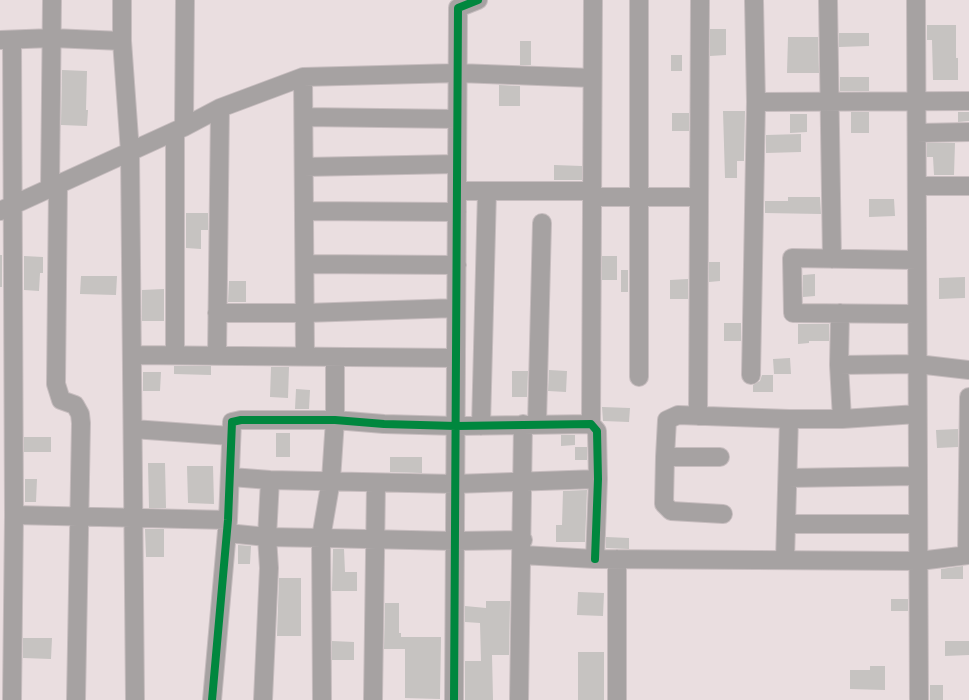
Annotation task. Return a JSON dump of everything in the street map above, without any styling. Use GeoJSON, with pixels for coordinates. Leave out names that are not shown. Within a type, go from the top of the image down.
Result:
{"type":"FeatureCollection","features":[{"type":"Feature","properties":{"kind":"street"},"geometry":{"type":"LineString","coordinates":[[52,0],[56,384],[61,400],[75,405],[80,414],[76,700]]}},
{"type":"Feature","properties":{"kind":"street"},"geometry":{"type":"LineString","coordinates":[[122,0],[122,41],[130,152],[135,700]]}},
{"type":"Feature","properties":{"kind":"street"},"geometry":{"type":"LineString","coordinates":[[175,355],[185,0]]}},
{"type":"Feature","properties":{"kind":"street"},"geometry":{"type":"LineString","coordinates":[[454,700],[458,8],[478,0]]}},
{"type":"Feature","properties":{"kind":"street"},"geometry":{"type":"LineString","coordinates":[[593,0],[591,424],[597,431],[598,479],[595,559]]}},
{"type":"Feature","properties":{"kind":"street"},"geometry":{"type":"LineString","coordinates":[[639,0],[639,377]]}},
{"type":"Feature","properties":{"kind":"street"},"geometry":{"type":"LineString","coordinates":[[698,416],[700,0]]}},
{"type":"Feature","properties":{"kind":"street"},"geometry":{"type":"LineString","coordinates":[[751,375],[756,102],[754,0]]}},
{"type":"Feature","properties":{"kind":"street"},"geometry":{"type":"LineString","coordinates":[[828,0],[832,259]]}},
{"type":"Feature","properties":{"kind":"street"},"geometry":{"type":"LineString","coordinates":[[916,0],[919,700]]}},
{"type":"Feature","properties":{"kind":"street"},"geometry":{"type":"LineString","coordinates":[[12,700],[6,588],[14,515],[6,208],[6,40],[52,38],[122,41]]}},
{"type":"Feature","properties":{"kind":"street"},"geometry":{"type":"LineString","coordinates":[[6,208],[180,129],[220,108],[303,76],[458,73],[592,78]]}},
{"type":"Feature","properties":{"kind":"street"},"geometry":{"type":"LineString","coordinates":[[303,76],[305,356]]}},
{"type":"Feature","properties":{"kind":"street"},"geometry":{"type":"LineString","coordinates":[[756,102],[969,101]]}},
{"type":"Feature","properties":{"kind":"street"},"geometry":{"type":"LineString","coordinates":[[217,356],[220,108]]}},
{"type":"Feature","properties":{"kind":"street"},"geometry":{"type":"LineString","coordinates":[[304,117],[457,118]]}},
{"type":"Feature","properties":{"kind":"street"},"geometry":{"type":"LineString","coordinates":[[917,133],[969,132]]}},
{"type":"Feature","properties":{"kind":"street"},"geometry":{"type":"LineString","coordinates":[[304,167],[457,164]]}},
{"type":"Feature","properties":{"kind":"street"},"geometry":{"type":"LineString","coordinates":[[917,186],[969,186]]}},
{"type":"Feature","properties":{"kind":"street"},"geometry":{"type":"LineString","coordinates":[[457,191],[699,197]]}},
{"type":"Feature","properties":{"kind":"street"},"geometry":{"type":"LineString","coordinates":[[481,426],[487,191]]}},
{"type":"Feature","properties":{"kind":"street"},"geometry":{"type":"LineString","coordinates":[[304,211],[457,212]]}},
{"type":"Feature","properties":{"kind":"street"},"geometry":{"type":"LineString","coordinates":[[519,700],[523,482],[530,424],[542,224]]}},
{"type":"Feature","properties":{"kind":"street"},"geometry":{"type":"LineString","coordinates":[[917,260],[792,258],[793,313],[917,314]]}},
{"type":"Feature","properties":{"kind":"street"},"geometry":{"type":"LineString","coordinates":[[305,264],[457,265]]}},
{"type":"Feature","properties":{"kind":"street"},"geometry":{"type":"LineString","coordinates":[[217,313],[305,313],[456,308]]}},
{"type":"Feature","properties":{"kind":"street"},"geometry":{"type":"LineString","coordinates":[[840,313],[839,365],[842,419]]}},
{"type":"Feature","properties":{"kind":"street"},"geometry":{"type":"LineString","coordinates":[[132,355],[456,358]]}},
{"type":"Feature","properties":{"kind":"street"},"geometry":{"type":"LineString","coordinates":[[322,700],[321,538],[331,480],[335,420],[335,358]]}},
{"type":"Feature","properties":{"kind":"street"},"geometry":{"type":"LineString","coordinates":[[839,365],[917,364],[969,370]]}},
{"type":"Feature","properties":{"kind":"street"},"geometry":{"type":"LineString","coordinates":[[14,515],[133,517],[227,526],[268,537],[455,541],[522,547],[595,559],[919,561],[968,555],[969,396]]}},
{"type":"Feature","properties":{"kind":"street"},"geometry":{"type":"LineString","coordinates":[[723,514],[671,511],[664,504],[667,420],[678,415],[842,419],[917,414]]}},
{"type":"Feature","properties":{"kind":"street"},"geometry":{"type":"LineString","coordinates":[[785,560],[788,419]]}},
{"type":"Feature","properties":{"kind":"street"},"geometry":{"type":"LineString","coordinates":[[212,700],[231,477],[232,422],[241,420],[335,420],[384,424],[456,426],[591,424]]}},
{"type":"Feature","properties":{"kind":"street"},"geometry":{"type":"LineString","coordinates":[[132,429],[231,436]]}},
{"type":"Feature","properties":{"kind":"street"},"geometry":{"type":"LineString","coordinates":[[665,457],[720,457]]}},
{"type":"Feature","properties":{"kind":"street"},"geometry":{"type":"LineString","coordinates":[[788,478],[917,476]]}},
{"type":"Feature","properties":{"kind":"street"},"geometry":{"type":"LineString","coordinates":[[231,477],[270,480],[456,484],[598,479]]}},
{"type":"Feature","properties":{"kind":"street"},"geometry":{"type":"LineString","coordinates":[[263,700],[269,568],[270,480]]}},
{"type":"Feature","properties":{"kind":"street"},"geometry":{"type":"LineString","coordinates":[[373,700],[376,482]]}},
{"type":"Feature","properties":{"kind":"street"},"geometry":{"type":"LineString","coordinates":[[787,524],[917,524]]}},
{"type":"Feature","properties":{"kind":"street"},"geometry":{"type":"LineString","coordinates":[[617,559],[617,700]]}},
{"type":"Feature","properties":{"kind":"building"},"geometry":{"type":"Polygon","coordinates":[[[927,25],[956,25],[958,80],[933,80],[932,40],[927,40],[927,25]]]}},
{"type":"Feature","properties":{"kind":"building"},"geometry":{"type":"Polygon","coordinates":[[[710,29],[726,29],[726,55],[710,56],[710,29]]]}},
{"type":"Feature","properties":{"kind":"building"},"geometry":{"type":"Polygon","coordinates":[[[839,33],[869,33],[869,46],[839,47],[839,33]]]}},
{"type":"Feature","properties":{"kind":"building"},"geometry":{"type":"Polygon","coordinates":[[[788,37],[818,37],[819,73],[787,73],[788,37]]]}},
{"type":"Feature","properties":{"kind":"building"},"geometry":{"type":"Polygon","coordinates":[[[520,41],[531,41],[531,65],[520,65],[520,41]]]}},
{"type":"Feature","properties":{"kind":"building"},"geometry":{"type":"Polygon","coordinates":[[[671,55],[682,55],[682,71],[671,71],[671,55]]]}},
{"type":"Feature","properties":{"kind":"building"},"geometry":{"type":"Polygon","coordinates":[[[62,70],[87,71],[87,126],[61,125],[62,70]]]}},
{"type":"Feature","properties":{"kind":"building"},"geometry":{"type":"Polygon","coordinates":[[[840,77],[869,77],[869,91],[840,91],[840,77]]]}},
{"type":"Feature","properties":{"kind":"building"},"geometry":{"type":"Polygon","coordinates":[[[499,85],[520,86],[520,106],[499,106],[499,85]]]}},
{"type":"Feature","properties":{"kind":"building"},"geometry":{"type":"Polygon","coordinates":[[[723,111],[745,111],[744,161],[737,161],[737,178],[725,178],[723,111]]]}},
{"type":"Feature","properties":{"kind":"building"},"geometry":{"type":"Polygon","coordinates":[[[851,112],[869,112],[869,133],[851,133],[851,112]]]}},
{"type":"Feature","properties":{"kind":"building"},"geometry":{"type":"Polygon","coordinates":[[[958,112],[969,112],[969,121],[958,122],[958,112]]]}},
{"type":"Feature","properties":{"kind":"building"},"geometry":{"type":"Polygon","coordinates":[[[672,113],[689,113],[689,131],[672,131],[672,113]]]}},
{"type":"Feature","properties":{"kind":"building"},"geometry":{"type":"Polygon","coordinates":[[[790,114],[807,114],[807,132],[790,133],[790,114]]]}},
{"type":"Feature","properties":{"kind":"building"},"geometry":{"type":"Polygon","coordinates":[[[801,134],[801,152],[766,153],[766,135],[801,134]]]}},
{"type":"Feature","properties":{"kind":"building"},"geometry":{"type":"Polygon","coordinates":[[[927,143],[955,143],[954,175],[934,175],[933,157],[927,157],[927,143]]]}},
{"type":"Feature","properties":{"kind":"building"},"geometry":{"type":"Polygon","coordinates":[[[554,165],[582,166],[582,180],[554,180],[554,165]]]}},
{"type":"Feature","properties":{"kind":"building"},"geometry":{"type":"Polygon","coordinates":[[[788,197],[820,197],[821,214],[765,213],[765,201],[788,201],[788,197]]]}},
{"type":"Feature","properties":{"kind":"building"},"geometry":{"type":"Polygon","coordinates":[[[869,199],[894,199],[895,216],[869,217],[869,199]]]}},
{"type":"Feature","properties":{"kind":"building"},"geometry":{"type":"Polygon","coordinates":[[[186,213],[208,213],[208,230],[201,230],[201,249],[186,248],[186,213]]]}},
{"type":"Feature","properties":{"kind":"building"},"geometry":{"type":"Polygon","coordinates":[[[0,255],[2,255],[2,287],[0,287],[0,255]]]}},
{"type":"Feature","properties":{"kind":"building"},"geometry":{"type":"Polygon","coordinates":[[[24,256],[43,257],[43,273],[40,273],[39,291],[24,290],[24,256]]]}},
{"type":"Feature","properties":{"kind":"building"},"geometry":{"type":"Polygon","coordinates":[[[602,256],[617,256],[617,280],[602,280],[602,256]]]}},
{"type":"Feature","properties":{"kind":"building"},"geometry":{"type":"Polygon","coordinates":[[[709,262],[720,262],[720,281],[709,282],[709,262]]]}},
{"type":"Feature","properties":{"kind":"building"},"geometry":{"type":"Polygon","coordinates":[[[621,270],[628,270],[628,292],[621,292],[621,270]]]}},
{"type":"Feature","properties":{"kind":"building"},"geometry":{"type":"Polygon","coordinates":[[[815,274],[815,296],[803,297],[803,275],[815,274]]]}},
{"type":"Feature","properties":{"kind":"building"},"geometry":{"type":"Polygon","coordinates":[[[81,276],[117,276],[116,295],[80,294],[81,276]]]}},
{"type":"Feature","properties":{"kind":"building"},"geometry":{"type":"Polygon","coordinates":[[[965,277],[965,298],[939,299],[939,278],[965,277]]]}},
{"type":"Feature","properties":{"kind":"building"},"geometry":{"type":"Polygon","coordinates":[[[688,279],[688,299],[670,299],[670,280],[688,279]]]}},
{"type":"Feature","properties":{"kind":"building"},"geometry":{"type":"Polygon","coordinates":[[[229,281],[246,281],[246,302],[228,302],[229,281]]]}},
{"type":"Feature","properties":{"kind":"building"},"geometry":{"type":"Polygon","coordinates":[[[164,289],[164,321],[142,321],[142,290],[164,289]]]}},
{"type":"Feature","properties":{"kind":"building"},"geometry":{"type":"Polygon","coordinates":[[[724,323],[741,323],[741,341],[724,341],[724,323]]]}},
{"type":"Feature","properties":{"kind":"building"},"geometry":{"type":"Polygon","coordinates":[[[798,324],[829,324],[829,341],[809,341],[809,343],[798,344],[798,324]]]}},
{"type":"Feature","properties":{"kind":"building"},"geometry":{"type":"Polygon","coordinates":[[[790,358],[791,374],[774,374],[773,359],[790,358]]]}},
{"type":"Feature","properties":{"kind":"building"},"geometry":{"type":"Polygon","coordinates":[[[174,366],[211,366],[211,375],[174,374],[174,366]]]}},
{"type":"Feature","properties":{"kind":"building"},"geometry":{"type":"Polygon","coordinates":[[[271,367],[289,367],[288,398],[270,397],[271,367]]]}},
{"type":"Feature","properties":{"kind":"building"},"geometry":{"type":"Polygon","coordinates":[[[549,370],[567,371],[566,392],[548,391],[549,370]]]}},
{"type":"Feature","properties":{"kind":"building"},"geometry":{"type":"Polygon","coordinates":[[[512,371],[528,371],[527,397],[512,397],[512,371]]]}},
{"type":"Feature","properties":{"kind":"building"},"geometry":{"type":"Polygon","coordinates":[[[143,372],[161,372],[160,391],[143,391],[143,372]]]}},
{"type":"Feature","properties":{"kind":"building"},"geometry":{"type":"Polygon","coordinates":[[[762,375],[773,375],[773,392],[753,392],[753,385],[760,381],[762,375]]]}},
{"type":"Feature","properties":{"kind":"building"},"geometry":{"type":"Polygon","coordinates":[[[296,389],[310,390],[309,409],[295,409],[296,389]]]}},
{"type":"Feature","properties":{"kind":"building"},"geometry":{"type":"Polygon","coordinates":[[[602,407],[630,408],[629,422],[603,421],[602,407]]]}},
{"type":"Feature","properties":{"kind":"building"},"geometry":{"type":"Polygon","coordinates":[[[958,429],[958,447],[937,448],[936,430],[958,429]]]}},
{"type":"Feature","properties":{"kind":"building"},"geometry":{"type":"Polygon","coordinates":[[[276,433],[290,433],[290,457],[276,457],[276,433]]]}},
{"type":"Feature","properties":{"kind":"building"},"geometry":{"type":"Polygon","coordinates":[[[561,435],[575,435],[575,445],[561,446],[561,435]]]}},
{"type":"Feature","properties":{"kind":"building"},"geometry":{"type":"Polygon","coordinates":[[[24,437],[51,437],[51,452],[24,452],[24,437]]]}},
{"type":"Feature","properties":{"kind":"building"},"geometry":{"type":"Polygon","coordinates":[[[575,447],[587,447],[587,460],[575,460],[575,447]]]}},
{"type":"Feature","properties":{"kind":"building"},"geometry":{"type":"Polygon","coordinates":[[[390,457],[422,457],[422,473],[390,472],[390,457]]]}},
{"type":"Feature","properties":{"kind":"building"},"geometry":{"type":"Polygon","coordinates":[[[148,463],[165,463],[166,508],[149,508],[148,463]]]}},
{"type":"Feature","properties":{"kind":"building"},"geometry":{"type":"Polygon","coordinates":[[[187,466],[213,466],[214,504],[188,503],[187,466]]]}},
{"type":"Feature","properties":{"kind":"building"},"geometry":{"type":"Polygon","coordinates":[[[25,479],[37,479],[36,502],[25,502],[25,479]]]}},
{"type":"Feature","properties":{"kind":"building"},"geometry":{"type":"Polygon","coordinates":[[[587,490],[585,542],[556,542],[556,525],[562,525],[563,491],[587,490]]]}},
{"type":"Feature","properties":{"kind":"building"},"geometry":{"type":"Polygon","coordinates":[[[145,529],[164,529],[164,557],[146,557],[145,529]]]}},
{"type":"Feature","properties":{"kind":"building"},"geometry":{"type":"Polygon","coordinates":[[[606,537],[629,538],[629,549],[606,548],[606,537]]]}},
{"type":"Feature","properties":{"kind":"building"},"geometry":{"type":"Polygon","coordinates":[[[238,545],[251,546],[250,564],[238,564],[238,545]]]}},
{"type":"Feature","properties":{"kind":"building"},"geometry":{"type":"Polygon","coordinates":[[[333,549],[344,549],[345,572],[357,572],[357,591],[332,591],[333,549]]]}},
{"type":"Feature","properties":{"kind":"building"},"geometry":{"type":"Polygon","coordinates":[[[963,566],[963,579],[941,579],[941,569],[963,566]]]}},
{"type":"Feature","properties":{"kind":"building"},"geometry":{"type":"Polygon","coordinates":[[[279,578],[301,578],[301,636],[277,636],[279,578]]]}},
{"type":"Feature","properties":{"kind":"building"},"geometry":{"type":"Polygon","coordinates":[[[578,592],[604,593],[603,616],[577,615],[578,592]]]}},
{"type":"Feature","properties":{"kind":"building"},"geometry":{"type":"Polygon","coordinates":[[[891,599],[908,599],[908,611],[891,611],[891,599]]]}},
{"type":"Feature","properties":{"kind":"building"},"geometry":{"type":"Polygon","coordinates":[[[486,601],[510,601],[509,655],[492,655],[493,700],[465,700],[465,661],[481,661],[480,623],[465,622],[465,606],[486,608],[486,601]]]}},
{"type":"Feature","properties":{"kind":"building"},"geometry":{"type":"Polygon","coordinates":[[[385,603],[399,603],[399,633],[401,633],[401,637],[441,637],[440,699],[405,698],[405,649],[384,649],[385,603]]]}},
{"type":"Feature","properties":{"kind":"building"},"geometry":{"type":"Polygon","coordinates":[[[23,638],[52,638],[51,659],[23,658],[23,638]]]}},
{"type":"Feature","properties":{"kind":"building"},"geometry":{"type":"Polygon","coordinates":[[[332,641],[354,642],[354,660],[332,660],[332,641]]]}},
{"type":"Feature","properties":{"kind":"building"},"geometry":{"type":"Polygon","coordinates":[[[945,641],[969,641],[969,655],[945,656],[945,641]]]}},
{"type":"Feature","properties":{"kind":"building"},"geometry":{"type":"Polygon","coordinates":[[[578,652],[604,652],[604,700],[578,700],[578,652]]]}},
{"type":"Feature","properties":{"kind":"building"},"geometry":{"type":"Polygon","coordinates":[[[870,666],[885,666],[885,690],[850,689],[850,670],[870,670],[870,666]]]}},
{"type":"Feature","properties":{"kind":"building"},"geometry":{"type":"Polygon","coordinates":[[[930,685],[943,685],[943,700],[930,700],[930,685]]]}},
{"type":"Feature","properties":{"kind":"cycle path"},"geometry":{"type":"LineString","coordinates":[[454,700],[458,8],[478,0]]}},
{"type":"Feature","properties":{"kind":"cycle path"},"geometry":{"type":"LineString","coordinates":[[212,700],[228,520],[232,422],[241,420],[335,420],[384,424],[456,426],[591,424],[597,431],[598,479],[595,559]]}}]}
